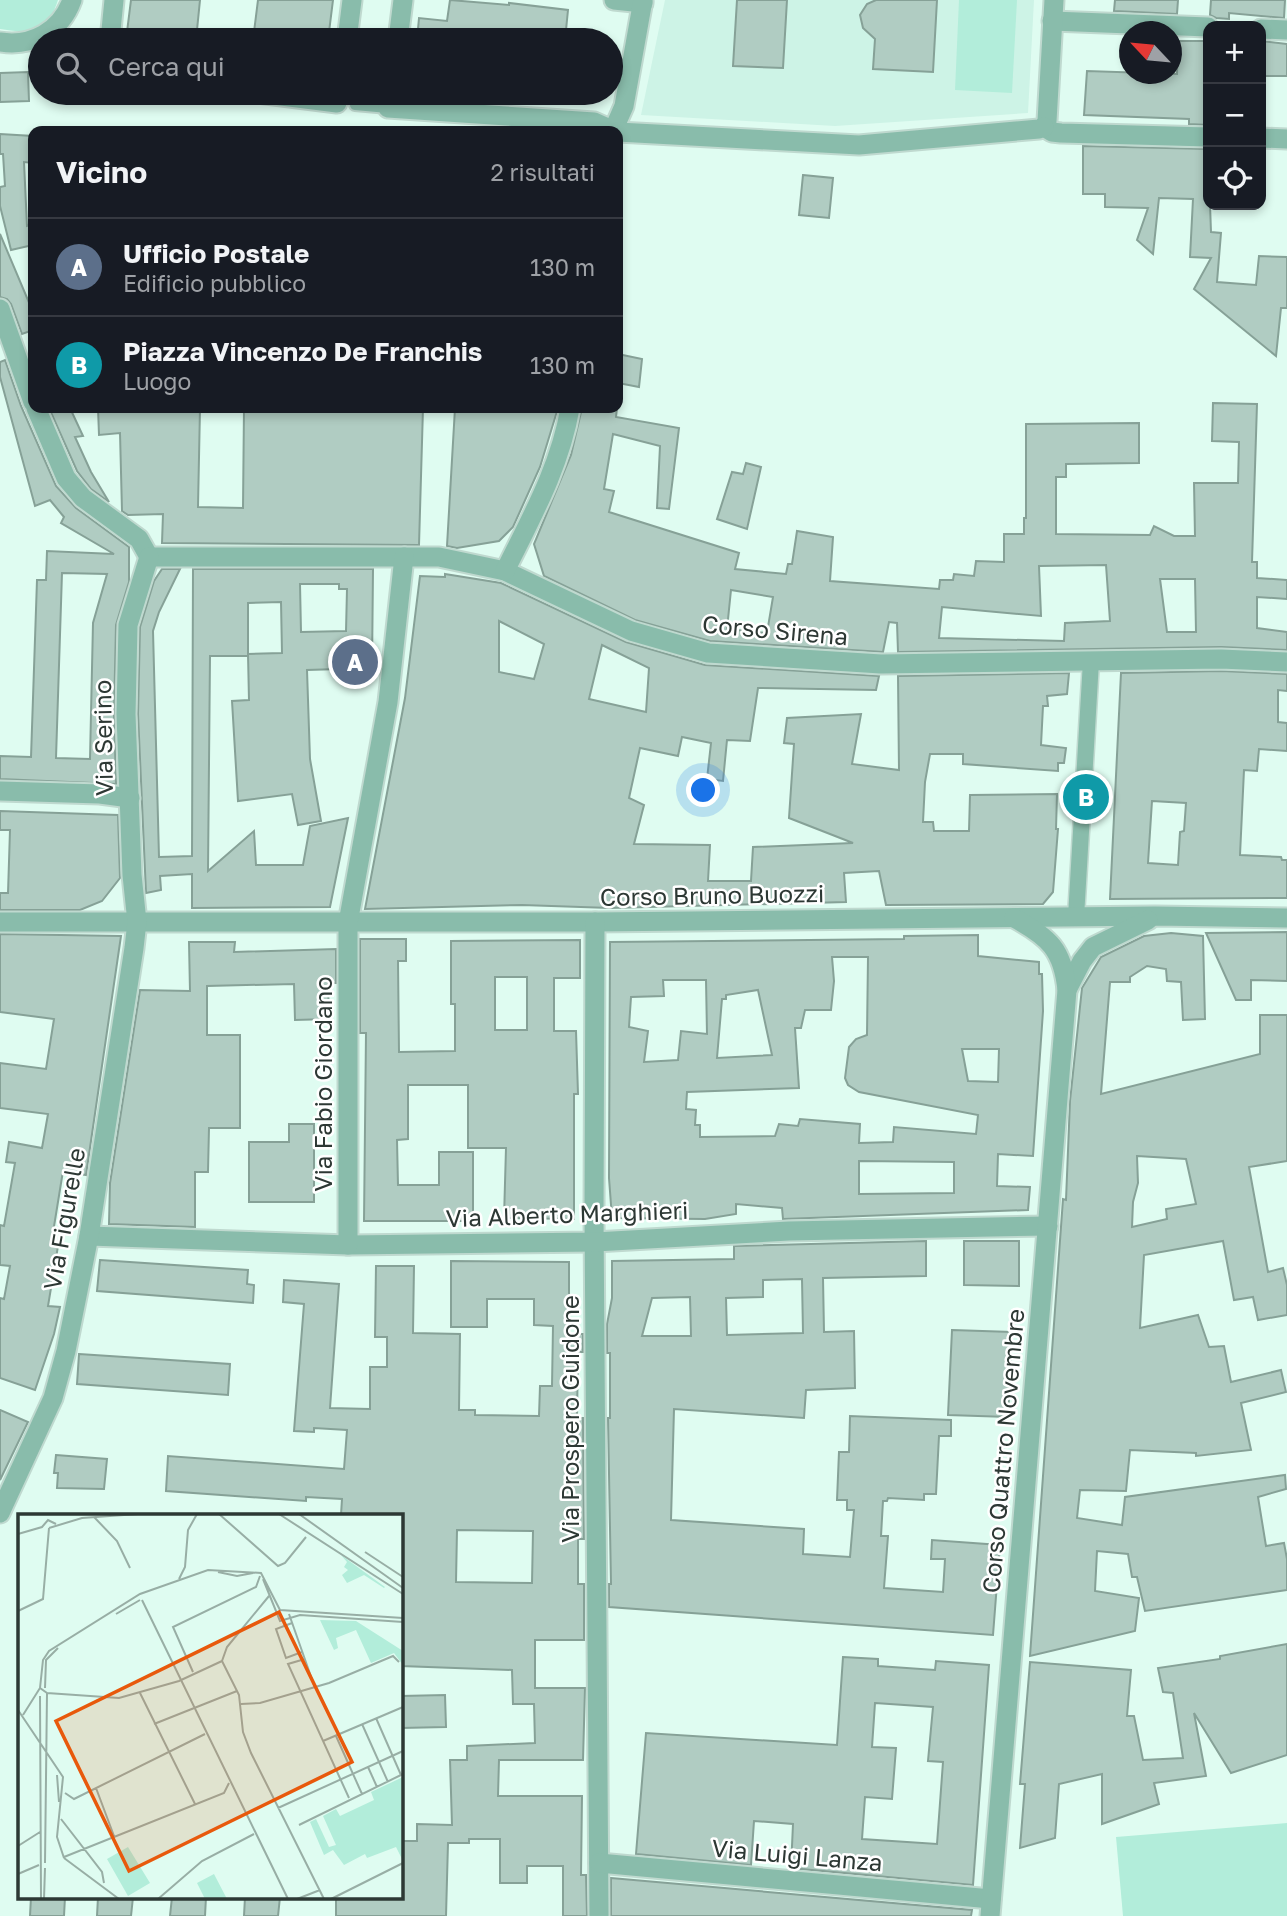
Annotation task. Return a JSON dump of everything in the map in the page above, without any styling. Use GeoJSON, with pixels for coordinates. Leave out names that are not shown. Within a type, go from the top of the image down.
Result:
{"type":"FeatureCollection","features":[{"type":"Feature","properties":{"kind":"street"},"geometry":{"type":"LineString","coordinates":[[55,28],[61,23],[72,0]]}},
{"type":"Feature","properties":{"kind":"street"},"geometry":{"type":"LineString","coordinates":[[111,28],[114,0]]}},
{"type":"Feature","properties":{"kind":"street"},"geometry":{"type":"LineString","coordinates":[[348,28],[352,0]]}},
{"type":"Feature","properties":{"kind":"street"},"geometry":{"type":"LineString","coordinates":[[400,28],[403,0]]}},
{"type":"Feature","properties":{"kind":"street"},"geometry":{"type":"LineString","coordinates":[[614,0],[643,2],[624,106],[616,126]]}},
{"type":"Feature","properties":{"kind":"street"},"geometry":{"type":"LineString","coordinates":[[623,132],[859,145],[1038,129],[1044,127],[1047,121],[1054,0]]}},
{"type":"Feature","properties":{"kind":"street"},"geometry":{"type":"LineString","coordinates":[[1052,21],[1203,27]]}},
{"type":"Feature","properties":{"kind":"street"},"geometry":{"type":"LineString","coordinates":[[1266,29],[1287,30]]}},
{"type":"Feature","properties":{"kind":"street"},"geometry":{"type":"LineString","coordinates":[[0,42],[28,40]]}},
{"type":"Feature","properties":{"kind":"street"},"geometry":{"type":"LineString","coordinates":[[436,105],[594,122],[603,126]]}},
{"type":"Feature","properties":{"kind":"street"},"geometry":{"type":"LineString","coordinates":[[1044,127],[1061,133],[1203,137]]}},
{"type":"Feature","properties":{"kind":"street"},"geometry":{"type":"LineString","coordinates":[[1266,138],[1287,139]]}},
{"type":"Feature","properties":{"kind":"street"},"geometry":{"type":"LineString","coordinates":[[0,309],[28,388]]}},
{"type":"Feature","properties":{"kind":"street"},"geometry":{"type":"LineString","coordinates":[[38,413],[66,478],[83,498],[139,539],[149,557]]}},
{"type":"Feature","properties":{"kind":"street"},"geometry":{"type":"LineString","coordinates":[[505,571],[556,466],[569,413]]}},
{"type":"Feature","properties":{"kind":"street","name":"Corso Sirena"},"geometry":{"type":"LineString","coordinates":[[149,557],[439,558],[505,571],[631,631],[708,653],[881,664],[1221,659],[1287,662]]}},
{"type":"Feature","properties":{"kind":"street","name":"Via Serino"},"geometry":{"type":"LineString","coordinates":[[137,922],[132,875],[126,714],[128,625],[149,557]]}},
{"type":"Feature","properties":{"kind":"street","name":"Via Fabio Giordano"},"geometry":{"type":"LineString","coordinates":[[348,1245],[348,923],[388,702],[404,557]]}},
{"type":"Feature","properties":{"kind":"street"},"geometry":{"type":"LineString","coordinates":[[1076,917],[1091,661]]}},
{"type":"Feature","properties":{"kind":"street"},"geometry":{"type":"LineString","coordinates":[[0,791],[100,794],[130,798]]}},
{"type":"Feature","properties":{"kind":"street","name":"Corso Bruno Buozzi"},"geometry":{"type":"LineString","coordinates":[[0,922],[595,922],[1011,916],[1287,918]]}},
{"type":"Feature","properties":{"kind":"street","name":"Corso Quattro Novembre"},"geometry":{"type":"LineString","coordinates":[[991,1907],[1067,990],[1065,969],[1055,947],[1038,931],[1011,916]]}},
{"type":"Feature","properties":{"kind":"street","name":"Corso Quattro Novembre"},"geometry":{"type":"LineString","coordinates":[[1067,990],[1082,961],[1093,947],[1155,916]]}},
{"type":"Feature","properties":{"kind":"street","name":"Via Figurelle"},"geometry":{"type":"LineString","coordinates":[[0,1513],[53,1398],[66,1351],[89,1236],[137,922]]}},
{"type":"Feature","properties":{"kind":"street","name":"Via Prospero Guidone"},"geometry":{"type":"LineString","coordinates":[[595,922],[599,1916]]}},
{"type":"Feature","properties":{"kind":"street","name":"Via Alberto Marghieri"},"geometry":{"type":"LineString","coordinates":[[89,1236],[348,1245],[595,1242],[789,1231],[1048,1226]]}},
{"type":"Feature","properties":{"kind":"street","name":"Via Luigi Lanza"},"geometry":{"type":"LineString","coordinates":[[598,1863],[991,1907]]}},
{"type":"Feature","properties":{"kind":"shaded area"},"geometry":{"type":"Polygon","coordinates":[[[0,0],[58,0],[54,11],[43,25],[20,31],[0,29],[0,0]]]}},
{"type":"Feature","properties":{"kind":"shaded area"},"geometry":{"type":"Polygon","coordinates":[[[665,0],[1034,0],[1028,113],[835,126],[641,115],[665,0]]]}},
{"type":"Feature","properties":{"kind":"shaded area"},"geometry":{"type":"Polygon","coordinates":[[[959,0],[1017,0],[1012,93],[955,90],[959,0]]]}},
{"type":"Feature","properties":{"kind":"shaded area"},"geometry":{"type":"Polygon","coordinates":[[[1287,1823],[1287,1916],[1123,1916],[1116,1837],[1287,1823]]]}},
{"type":"Feature","properties":{"kind":"building"},"geometry":{"type":"Polygon","coordinates":[[[131,0],[200,0],[197,28],[128,28],[131,0]]]}},
{"type":"Feature","properties":{"kind":"building"},"geometry":{"type":"Polygon","coordinates":[[[258,0],[333,0],[330,28],[254,28],[258,0]]]}},
{"type":"Feature","properties":{"kind":"building"},"geometry":{"type":"Polygon","coordinates":[[[450,0],[568,10],[566,28],[418,28],[419,18],[447,21],[450,0]]]}},
{"type":"Feature","properties":{"kind":"building"},"geometry":{"type":"Polygon","coordinates":[[[737,0],[787,0],[783,68],[733,66],[737,0]]]}},
{"type":"Feature","properties":{"kind":"building"},"geometry":{"type":"Polygon","coordinates":[[[876,0],[937,0],[933,72],[873,69],[875,39],[863,28],[860,15],[867,4],[876,0]]]}},
{"type":"Feature","properties":{"kind":"building"},"geometry":{"type":"Polygon","coordinates":[[[1115,0],[1178,0],[1177,14],[1114,11],[1115,0]]]}},
{"type":"Feature","properties":{"kind":"building"},"geometry":{"type":"Polygon","coordinates":[[[1211,0],[1285,0],[1284,18],[1229,13],[1229,19],[1216,18],[1210,15],[1211,0]]]}},
{"type":"Feature","properties":{"kind":"building"},"geometry":{"type":"Polygon","coordinates":[[[1182,41],[1203,41],[1203,125],[1189,124],[1189,119],[1084,115],[1087,71],[1119,72],[1119,84],[1182,84],[1182,41]]]}},
{"type":"Feature","properties":{"kind":"building"},"geometry":{"type":"Polygon","coordinates":[[[1266,42],[1287,44],[1287,76],[1266,76],[1266,42]]]}},
{"type":"Feature","properties":{"kind":"building"},"geometry":{"type":"Polygon","coordinates":[[[28,72],[28,101],[0,102],[0,73],[28,72]]]}},
{"type":"Feature","properties":{"kind":"building"},"geometry":{"type":"Polygon","coordinates":[[[0,134],[28,136],[28,162],[24,162],[28,246],[11,250],[0,206],[0,187],[5,186],[3,154],[0,154],[0,134]]]}},
{"type":"Feature","properties":{"kind":"building"},"geometry":{"type":"Polygon","coordinates":[[[1083,146],[1203,149],[1203,210],[1210,210],[1211,232],[1221,233],[1217,282],[1256,285],[1259,256],[1287,257],[1287,308],[1281,308],[1276,356],[1194,289],[1211,258],[1190,257],[1193,199],[1159,198],[1153,254],[1137,240],[1148,208],[1105,207],[1105,194],[1083,194],[1083,146]]]}},
{"type":"Feature","properties":{"kind":"building"},"geometry":{"type":"Polygon","coordinates":[[[803,175],[833,178],[829,218],[799,215],[803,175]]]}},
{"type":"Feature","properties":{"kind":"building"},"geometry":{"type":"Polygon","coordinates":[[[0,234],[28,300],[28,332],[22,334],[11,304],[0,297],[0,234]]]}},
{"type":"Feature","properties":{"kind":"building"},"geometry":{"type":"Polygon","coordinates":[[[623,355],[642,359],[639,387],[623,384],[623,355]]]}},
{"type":"Feature","properties":{"kind":"building"},"geometry":{"type":"Polygon","coordinates":[[[5,360],[21,406],[56,486],[76,508],[129,547],[129,582],[116,625],[116,784],[0,779],[0,756],[31,757],[37,580],[46,580],[47,551],[114,554],[61,523],[64,517],[50,500],[35,506],[0,377],[0,362],[5,360]],[[62,573],[56,758],[90,759],[93,623],[107,574],[62,573]]]}},
{"type":"Feature","properties":{"kind":"building"},"geometry":{"type":"Polygon","coordinates":[[[1213,403],[1257,404],[1252,562],[1257,562],[1257,578],[1287,580],[1287,599],[1257,597],[1257,628],[1287,632],[1287,650],[1221,647],[898,652],[897,623],[889,622],[883,652],[710,641],[635,620],[544,576],[534,544],[571,455],[581,413],[616,413],[616,417],[679,428],[669,509],[657,508],[660,446],[613,434],[604,489],[614,491],[609,512],[739,553],[735,569],[786,574],[788,564],[792,564],[797,531],[833,537],[830,581],[939,589],[940,580],[953,580],[954,574],[974,576],[976,561],[1004,562],[1004,534],[1024,534],[1026,424],[1139,423],[1139,463],[1066,464],[1066,477],[1056,477],[1056,534],[1150,535],[1154,526],[1174,536],[1195,536],[1194,483],[1238,483],[1239,442],[1212,441],[1213,403]],[[1106,565],[1039,566],[1041,616],[942,607],[939,638],[1064,641],[1065,623],[1110,621],[1106,565]],[[1160,579],[1167,632],[1196,632],[1195,579],[1160,579]],[[731,590],[727,629],[767,633],[773,597],[731,590]]]}},
{"type":"Feature","properties":{"kind":"building"},"geometry":{"type":"Polygon","coordinates":[[[51,413],[72,413],[83,436],[75,437],[109,502],[91,489],[77,471],[51,413]]]}},
{"type":"Feature","properties":{"kind":"building"},"geometry":{"type":"Polygon","coordinates":[[[98,413],[200,413],[198,507],[243,508],[244,413],[423,413],[419,545],[162,543],[163,514],[128,515],[122,511],[120,433],[99,435],[98,413]]]}},
{"type":"Feature","properties":{"kind":"building"},"geometry":{"type":"Polygon","coordinates":[[[455,413],[556,413],[540,467],[513,527],[499,541],[457,548],[447,546],[455,413]]]}},
{"type":"Feature","properties":{"kind":"building"},"geometry":{"type":"Polygon","coordinates":[[[746,463],[761,467],[747,529],[717,519],[732,472],[743,474],[746,463]]]}},
{"type":"Feature","properties":{"kind":"building"},"geometry":{"type":"Polygon","coordinates":[[[162,569],[180,569],[153,631],[159,857],[192,856],[193,569],[373,569],[372,668],[307,670],[310,759],[321,821],[298,825],[292,794],[238,801],[232,701],[249,700],[248,654],[210,656],[208,871],[254,831],[256,865],[303,865],[310,826],[348,818],[330,907],[192,908],[192,874],[160,876],[161,890],[146,893],[138,714],[140,627],[154,581],[162,569]],[[300,584],[301,632],[346,631],[347,589],[339,589],[339,584],[300,584]],[[281,602],[248,603],[248,654],[282,653],[281,602]]]}},
{"type":"Feature","properties":{"kind":"building"},"geometry":{"type":"Polygon","coordinates":[[[445,574],[501,583],[626,642],[705,665],[879,676],[876,690],[758,688],[750,741],[727,740],[723,781],[707,779],[711,743],[682,737],[678,756],[640,748],[629,798],[644,805],[634,844],[710,845],[708,881],[751,881],[753,847],[853,843],[789,818],[794,744],[784,743],[787,718],[861,714],[852,764],[899,770],[898,676],[1069,673],[1067,694],[1047,696],[1048,706],[1043,706],[1041,745],[1066,748],[1064,763],[1058,763],[1058,771],[963,764],[963,754],[930,754],[925,782],[923,822],[933,822],[934,831],[969,831],[970,795],[1057,794],[1058,829],[1053,892],[1043,904],[886,905],[879,871],[844,873],[846,902],[610,908],[522,905],[365,909],[405,698],[420,576],[445,577],[445,574]],[[499,621],[499,672],[534,679],[544,644],[499,621]],[[602,645],[589,699],[646,712],[649,668],[602,645]]]}},
{"type":"Feature","properties":{"kind":"building"},"geometry":{"type":"Polygon","coordinates":[[[1221,671],[1287,674],[1287,691],[1278,690],[1278,722],[1287,723],[1287,751],[1259,749],[1257,771],[1244,770],[1240,855],[1281,857],[1282,860],[1287,860],[1287,898],[1110,899],[1121,673],[1221,671]],[[1152,801],[1148,863],[1178,865],[1180,832],[1184,831],[1186,803],[1152,801]]]}},
{"type":"Feature","properties":{"kind":"building"},"geometry":{"type":"Polygon","coordinates":[[[0,811],[118,815],[120,878],[102,901],[80,910],[0,910],[0,893],[8,893],[10,830],[0,830],[0,811]]]}},
{"type":"Feature","properties":{"kind":"building"},"geometry":{"type":"Polygon","coordinates":[[[1287,932],[1287,981],[1251,980],[1251,1000],[1236,1000],[1206,933],[1287,932]]]}},
{"type":"Feature","properties":{"kind":"building"},"geometry":{"type":"Polygon","coordinates":[[[1171,933],[1203,936],[1205,1019],[1183,1020],[1181,982],[1167,981],[1166,969],[1147,966],[1130,977],[1130,982],[1110,982],[1101,1094],[1260,1054],[1260,1015],[1287,1015],[1287,1161],[1249,1167],[1268,1272],[1283,1268],[1287,1285],[1287,1315],[1258,1320],[1253,1297],[1234,1300],[1223,1241],[1144,1255],[1140,1328],[1198,1315],[1209,1347],[1224,1346],[1231,1382],[1281,1370],[1286,1392],[1241,1403],[1251,1450],[1196,1456],[1196,1453],[1130,1450],[1126,1491],[1080,1490],[1077,1518],[1122,1525],[1125,1497],[1285,1475],[1286,1489],[1258,1497],[1266,1546],[1284,1543],[1287,1590],[1145,1611],[1137,1577],[1132,1577],[1128,1554],[1097,1551],[1095,1591],[1139,1598],[1135,1631],[1030,1656],[1063,1199],[1066,1200],[1070,1101],[1082,988],[1101,957],[1144,936],[1171,933]],[[1137,1156],[1138,1183],[1133,1202],[1132,1227],[1167,1219],[1166,1209],[1196,1204],[1186,1159],[1137,1156]]]}},
{"type":"Feature","properties":{"kind":"building"},"geometry":{"type":"Polygon","coordinates":[[[0,934],[121,936],[86,1175],[63,1171],[51,1245],[58,1246],[48,1306],[60,1307],[35,1390],[0,1378],[0,1298],[4,1299],[10,1266],[0,1265],[0,1225],[4,1226],[15,1163],[6,1162],[9,1142],[42,1148],[48,1114],[0,1108],[0,1063],[46,1069],[54,1019],[0,1012],[0,934]]]}},
{"type":"Feature","properties":{"kind":"building"},"geometry":{"type":"Polygon","coordinates":[[[978,935],[978,956],[1039,962],[1043,1011],[1033,1156],[998,1154],[997,1186],[1030,1187],[1028,1210],[783,1219],[782,1208],[736,1204],[736,1214],[705,1219],[612,1218],[609,1178],[610,942],[904,939],[904,936],[978,935]],[[832,957],[834,981],[831,1010],[805,1010],[801,1028],[795,1028],[799,1088],[687,1092],[686,1109],[696,1110],[695,1125],[700,1125],[700,1137],[775,1136],[779,1124],[798,1126],[800,1119],[860,1124],[859,1143],[893,1142],[894,1127],[976,1134],[978,1115],[859,1092],[848,1085],[845,1078],[849,1047],[856,1039],[867,1035],[868,957],[832,957]],[[663,980],[664,996],[631,997],[629,1027],[648,1031],[644,1062],[678,1060],[681,1031],[707,1034],[706,980],[663,980]],[[758,990],[726,995],[726,999],[722,999],[717,1058],[772,1055],[758,990]],[[962,1049],[968,1081],[998,1082],[999,1049],[962,1049]],[[859,1161],[859,1194],[954,1193],[954,1162],[859,1161]]]}},
{"type":"Feature","properties":{"kind":"building"},"geometry":{"type":"Polygon","coordinates":[[[360,939],[406,939],[406,961],[398,961],[399,1052],[455,1051],[455,1004],[451,1004],[451,941],[580,940],[580,978],[554,978],[554,1031],[576,1031],[578,1094],[574,1094],[574,1219],[504,1218],[506,1148],[468,1148],[468,1085],[408,1085],[408,1139],[397,1140],[398,1185],[439,1185],[439,1152],[473,1152],[473,1221],[364,1221],[366,1033],[360,1033],[360,939]],[[495,977],[495,1030],[527,1030],[527,977],[495,977]]]}},
{"type":"Feature","properties":{"kind":"building"},"geometry":{"type":"Polygon","coordinates":[[[189,942],[235,942],[234,952],[336,949],[336,983],[328,983],[329,1019],[295,1020],[294,984],[207,986],[207,1035],[240,1035],[240,1128],[209,1128],[208,1172],[195,1172],[195,1227],[109,1224],[110,1183],[140,990],[190,991],[189,942]]]}},
{"type":"Feature","properties":{"kind":"building"},"geometry":{"type":"Polygon","coordinates":[[[289,1124],[314,1124],[314,1202],[249,1202],[249,1142],[289,1142],[289,1124]]]}},
{"type":"Feature","properties":{"kind":"building"},"geometry":{"type":"Polygon","coordinates":[[[926,1241],[926,1276],[823,1278],[824,1332],[854,1331],[855,1388],[806,1390],[804,1418],[674,1409],[671,1520],[804,1529],[803,1554],[850,1557],[854,1510],[847,1510],[847,1500],[837,1500],[839,1452],[849,1452],[850,1416],[951,1420],[951,1436],[939,1436],[936,1494],[924,1494],[924,1500],[888,1498],[883,1501],[881,1536],[888,1536],[884,1588],[943,1592],[945,1559],[931,1559],[932,1540],[1000,1545],[993,1635],[609,1607],[610,1353],[607,1353],[607,1324],[612,1298],[612,1261],[734,1259],[734,1246],[926,1241]],[[802,1279],[763,1280],[763,1297],[726,1298],[727,1335],[803,1333],[802,1279]],[[690,1297],[652,1298],[642,1336],[691,1336],[690,1297]]]}},
{"type":"Feature","properties":{"kind":"building"},"geometry":{"type":"Polygon","coordinates":[[[964,1241],[1019,1241],[1019,1286],[964,1285],[964,1241]]]}},
{"type":"Feature","properties":{"kind":"building"},"geometry":{"type":"Polygon","coordinates":[[[100,1260],[248,1270],[247,1284],[254,1285],[253,1303],[97,1291],[100,1260]]]}},
{"type":"Feature","properties":{"kind":"building"},"geometry":{"type":"Polygon","coordinates":[[[451,1261],[569,1262],[569,1334],[583,1334],[583,1352],[578,1352],[577,1418],[583,1418],[584,1539],[578,1539],[578,1584],[584,1584],[584,1640],[535,1640],[535,1688],[585,1688],[583,1760],[499,1760],[498,1796],[582,1796],[581,1875],[586,1875],[587,1916],[563,1916],[563,1866],[527,1866],[527,1883],[500,1883],[500,1839],[469,1839],[469,1843],[448,1843],[446,1916],[336,1916],[336,1898],[402,1898],[402,1841],[417,1841],[417,1824],[452,1825],[450,1760],[467,1760],[467,1746],[535,1743],[534,1704],[513,1704],[512,1670],[402,1666],[402,1514],[341,1514],[342,1499],[306,1497],[306,1501],[166,1491],[168,1456],[344,1469],[347,1430],[314,1428],[314,1432],[294,1431],[304,1304],[283,1302],[284,1280],[339,1284],[330,1408],[370,1409],[370,1367],[387,1367],[387,1337],[375,1337],[376,1266],[414,1266],[413,1333],[460,1334],[459,1410],[475,1410],[475,1415],[539,1416],[540,1386],[552,1386],[553,1326],[534,1325],[534,1299],[487,1299],[487,1327],[451,1327],[451,1261]],[[457,1530],[456,1582],[532,1583],[533,1531],[457,1530]]]}},
{"type":"Feature","properties":{"kind":"building"},"geometry":{"type":"Polygon","coordinates":[[[952,1330],[1012,1332],[1008,1417],[948,1415],[952,1330]]]}},
{"type":"Feature","properties":{"kind":"building"},"geometry":{"type":"Polygon","coordinates":[[[79,1354],[230,1364],[228,1395],[77,1384],[79,1354]]]}},
{"type":"Feature","properties":{"kind":"building"},"geometry":{"type":"Polygon","coordinates":[[[0,1410],[28,1422],[0,1480],[0,1410]]]}},
{"type":"Feature","properties":{"kind":"building"},"geometry":{"type":"Polygon","coordinates":[[[56,1455],[107,1459],[104,1489],[57,1488],[58,1473],[54,1473],[56,1455]]]}},
{"type":"Feature","properties":{"kind":"building"},"geometry":{"type":"Polygon","coordinates":[[[1287,1644],[1287,1755],[1231,1773],[1194,1713],[1206,1776],[1154,1783],[1159,1804],[1102,1824],[1102,1774],[1059,1784],[1055,1838],[1020,1848],[1025,1784],[1020,1784],[1030,1662],[1131,1670],[1127,1716],[1134,1716],[1143,1760],[1183,1758],[1173,1693],[1163,1692],[1158,1668],[1220,1659],[1220,1656],[1287,1644]]]}},
{"type":"Feature","properties":{"kind":"building"},"geometry":{"type":"Polygon","coordinates":[[[843,1657],[878,1659],[878,1666],[935,1670],[936,1661],[989,1665],[973,1885],[791,1868],[793,1824],[754,1821],[751,1865],[636,1854],[646,1733],[837,1745],[843,1657]],[[875,1703],[872,1747],[896,1748],[892,1799],[865,1797],[862,1839],[937,1844],[943,1762],[928,1761],[933,1707],[875,1703]]]}},
{"type":"Feature","properties":{"kind":"building"},"geometry":{"type":"Polygon","coordinates":[[[445,1695],[446,1727],[402,1728],[402,1696],[445,1695]]]}},
{"type":"Feature","properties":{"kind":"building"},"geometry":{"type":"Polygon","coordinates":[[[611,1878],[972,1910],[971,1916],[611,1916],[611,1878]]]}},
{"type":"Feature","properties":{"kind":"building"},"geometry":{"type":"Polygon","coordinates":[[[31,1898],[65,1898],[64,1916],[30,1916],[31,1898]]]}},
{"type":"Feature","properties":{"kind":"building"},"geometry":{"type":"Polygon","coordinates":[[[98,1898],[133,1898],[131,1916],[97,1916],[98,1898]]]}},
{"type":"Feature","properties":{"kind":"building"},"geometry":{"type":"Polygon","coordinates":[[[172,1898],[206,1898],[205,1916],[170,1916],[172,1898]]]}},
{"type":"Feature","properties":{"kind":"building"},"geometry":{"type":"Polygon","coordinates":[[[245,1898],[280,1898],[278,1916],[244,1916],[245,1898]]]}},
{"type":"Feature","properties":{"kind":"place","name":"Ufficio Postale"},"geometry":{"type":"Point","coordinates":[355,662]}},
{"type":"Feature","properties":{"kind":"place","name":"Piazza Vincenzo De Franchis"},"geometry":{"type":"Point","coordinates":[1086,797]}}]}
